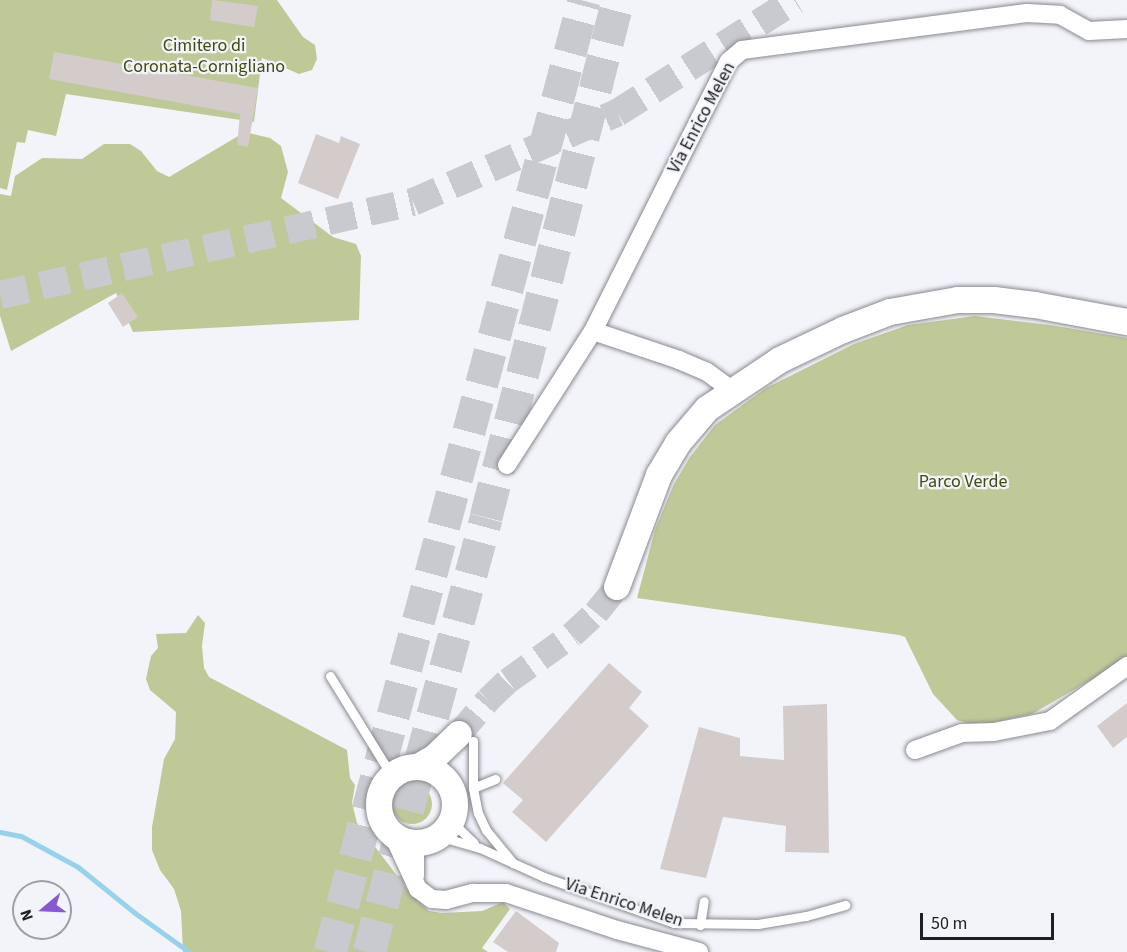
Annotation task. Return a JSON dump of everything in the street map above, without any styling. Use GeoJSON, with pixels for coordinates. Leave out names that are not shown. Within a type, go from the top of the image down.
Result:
{"type":"FeatureCollection","features":[{"type":"Feature","properties":{"kind":"street","name":"Via Enrico Melen"},"geometry":{"type":"LineString","coordinates":[[507,465],[592,331],[729,61],[742,50],[1027,13],[1060,15],[1089,31],[1127,29]]}},
{"type":"Feature","properties":{"kind":"street"},"geometry":{"type":"LineString","coordinates":[[617,587],[659,475],[678,442],[707,409],[732,390],[780,360],[871,319],[919,305],[958,300],[994,300],[1127,322]]}},
{"type":"Feature","properties":{"kind":"street"},"geometry":{"type":"LineString","coordinates":[[592,331],[679,360],[707,372],[732,390]]}},
{"type":"Feature","properties":{"kind":"street"},"geometry":{"type":"LineString","coordinates":[[915,750],[962,733],[994,732],[1050,721],[1127,666]]}},
{"type":"Feature","properties":{"kind":"street"},"geometry":{"type":"LineString","coordinates":[[424,833],[383,820],[379,804],[383,788],[392,776],[404,769],[418,767],[435,757],[459,734],[449,762],[447,782],[454,799],[424,833],[415,881],[422,894],[432,899],[446,900],[473,893],[506,893],[617,930],[698,949]]}},
{"type":"Feature","properties":{"kind":"street"},"geometry":{"type":"LineString","coordinates":[[418,767],[433,771],[447,782]]}},
{"type":"Feature","properties":{"kind":"street"},"geometry":{"type":"LineString","coordinates":[[415,881],[424,833]]}},
{"type":"Feature","properties":{"kind":"lane"},"geometry":{"type":"LineString","coordinates":[[330,676],[392,776]]}},
{"type":"Feature","properties":{"kind":"lane"},"geometry":{"type":"LineString","coordinates":[[473,741],[473,788],[481,821],[515,865]]}},
{"type":"Feature","properties":{"kind":"lane"},"geometry":{"type":"LineString","coordinates":[[473,788],[495,779]]}},
{"type":"Feature","properties":{"kind":"lane","name":"Via Enrico Melen"},"geometry":{"type":"LineString","coordinates":[[424,833],[480,848]]}},
{"type":"Feature","properties":{"kind":"lane","name":"Via Enrico Melen"},"geometry":{"type":"LineString","coordinates":[[424,833],[480,848],[515,865],[674,923],[758,924],[806,916],[845,905]]}},
{"type":"Feature","properties":{"kind":"lane"},"geometry":{"type":"LineString","coordinates":[[700,925],[704,901]]}},
{"type":"Feature","properties":{"kind":"green space","name":"Cimitero di Coronata-Cornigliano"},"geometry":{"type":"Polygon","coordinates":[[[0,0],[277,0],[303,37],[315,45],[317,59],[312,70],[299,74],[262,58],[254,122],[66,94],[56,136],[28,130],[25,143],[17,142],[7,190],[0,188],[0,0]]]}},
{"type":"Feature","properties":{"kind":"green space"},"geometry":{"type":"Polygon","coordinates":[[[245,132],[270,138],[281,146],[288,172],[281,198],[333,237],[356,244],[361,256],[359,320],[133,332],[116,293],[11,351],[0,316],[0,194],[11,196],[15,176],[42,158],[82,159],[104,144],[130,144],[141,151],[157,171],[169,177],[245,132]]]}},
{"type":"Feature","properties":{"kind":"green space","name":"Parco Verde"},"geometry":{"type":"Polygon","coordinates":[[[975,316],[1050,325],[1127,338],[1127,659],[1032,714],[977,726],[957,720],[933,694],[905,637],[637,598],[655,530],[674,484],[690,457],[715,425],[766,388],[854,344],[908,325],[975,316]]]}},
{"type":"Feature","properties":{"kind":"green space"},"geometry":{"type":"Polygon","coordinates":[[[198,615],[205,623],[202,646],[204,668],[209,677],[347,750],[350,778],[355,785],[352,803],[357,823],[411,894],[429,911],[442,913],[482,911],[503,902],[510,909],[482,948],[488,952],[183,952],[181,911],[174,889],[160,870],[152,850],[152,827],[164,759],[175,739],[176,712],[150,690],[146,679],[151,656],[158,648],[156,634],[186,633],[198,615]]]}},
{"type":"Feature","properties":{"kind":"green space"},"geometry":{"type":"Polygon","coordinates":[[[412,784],[426,790],[432,804],[426,818],[412,824],[398,818],[392,804],[398,790],[412,784]]]}},
{"type":"Feature","properties":{"kind":"building"},"geometry":{"type":"Polygon","coordinates":[[[212,0],[258,6],[254,27],[210,20],[212,0]]]}},
{"type":"Feature","properties":{"kind":"building"},"geometry":{"type":"Polygon","coordinates":[[[54,52],[258,88],[248,147],[237,145],[240,114],[49,79],[54,52]]]}},
{"type":"Feature","properties":{"kind":"building"},"geometry":{"type":"Polygon","coordinates":[[[316,134],[339,143],[341,136],[360,144],[338,199],[298,183],[316,134]]]}},
{"type":"Feature","properties":{"kind":"building"},"geometry":{"type":"Polygon","coordinates":[[[122,293],[138,317],[123,327],[108,303],[122,293]]]}},
{"type":"Feature","properties":{"kind":"building"},"geometry":{"type":"Polygon","coordinates":[[[609,663],[642,692],[629,708],[649,726],[546,842],[512,812],[523,800],[503,783],[609,663]]]}},
{"type":"Feature","properties":{"kind":"building"},"geometry":{"type":"Polygon","coordinates":[[[1127,703],[1127,737],[1113,748],[1097,726],[1127,703]]]}},
{"type":"Feature","properties":{"kind":"building"},"geometry":{"type":"Polygon","coordinates":[[[827,704],[829,853],[785,852],[786,826],[723,817],[706,878],[660,869],[699,727],[740,738],[740,756],[784,760],[783,706],[827,704]]]}},
{"type":"Feature","properties":{"kind":"building"},"geometry":{"type":"Polygon","coordinates":[[[516,911],[559,943],[556,952],[508,952],[493,942],[516,911]]]}},
{"type":"Feature","properties":{"kind":"waterway"},"geometry":{"type":"LineString","coordinates":[[0,832],[21,836],[78,867],[135,913],[189,952]]}},
{"type":"Feature","properties":{"kind":"tunnel"},"geometry":{"type":"LineString","coordinates":[[330,952],[584,0]]}},
{"type":"Feature","properties":{"kind":"tunnel"},"geometry":{"type":"LineString","coordinates":[[369,952],[486,517],[618,0]]}},
{"type":"Feature","properties":{"kind":"tunnel"},"geometry":{"type":"LineString","coordinates":[[0,295],[413,202],[617,113],[795,0]]}},
{"type":"Feature","properties":{"kind":"tunnel"},"geometry":{"type":"LineString","coordinates":[[459,734],[508,681],[572,635],[596,613],[617,587]]}}]}
